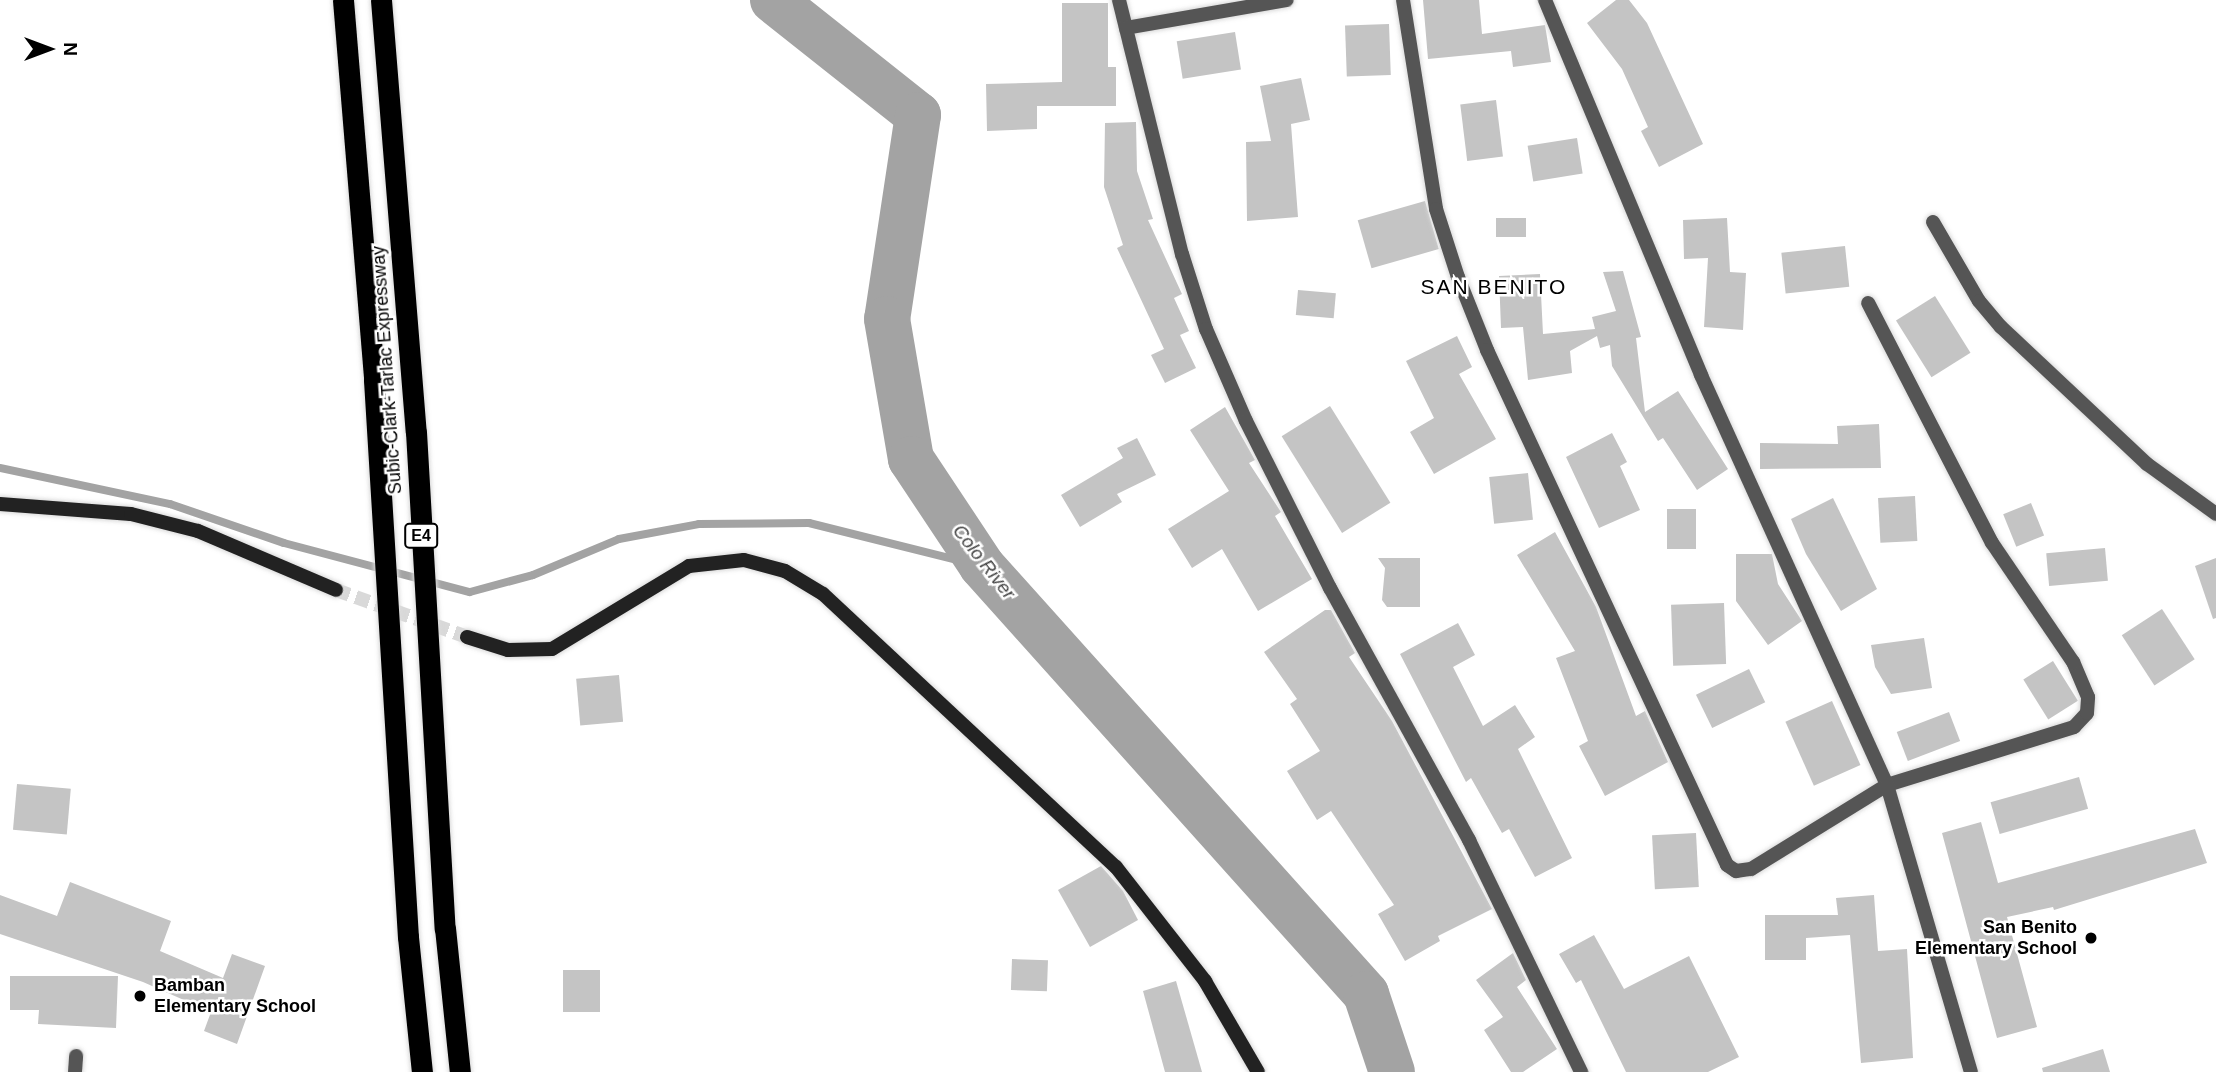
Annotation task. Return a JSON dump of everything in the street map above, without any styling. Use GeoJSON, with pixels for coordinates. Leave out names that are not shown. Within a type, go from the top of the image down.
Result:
{"type":"FeatureCollection","features":[{"type":"Feature","properties":{"kind":"highway","name":"Subic-Clark-Tarlac Expressway"},"geometry":{"type":"LineString","coordinates":[[343,0],[374,380],[408,937],[422,1072]]}},
{"type":"Feature","properties":{"kind":"highway","name":"Subic-Clark-Tarlac Expressway"},"geometry":{"type":"LineString","coordinates":[[381,0],[416,432],[445,928],[460,1072]]}},
{"type":"Feature","properties":{"kind":"street"},"geometry":{"type":"LineString","coordinates":[[1119,0],[1182,254],[1206,329],[1246,421],[1330,588],[1475,851],[1581,1072]]}},
{"type":"Feature","properties":{"kind":"street"},"geometry":{"type":"LineString","coordinates":[[1126,28],[1287,0]]}},
{"type":"Feature","properties":{"kind":"street"},"geometry":{"type":"LineString","coordinates":[[1403,0],[1436,209],[1458,277],[1487,350],[1727,865],[1736,871],[1751,869],[1887,785],[2074,727],[2087,713],[2088,697],[2073,662],[1992,543],[1868,303]]}},
{"type":"Feature","properties":{"kind":"street"},"geometry":{"type":"LineString","coordinates":[[1545,0],[1701,375],[1887,785],[1971,1072]]}},
{"type":"Feature","properties":{"kind":"street"},"geometry":{"type":"LineString","coordinates":[[1933,222],[1979,301],[2001,327],[2147,464],[2216,514]]}},
{"type":"Feature","properties":{"kind":"street"},"geometry":{"type":"LineString","coordinates":[[0,504],[131,514],[198,531],[336,590]]}},
{"type":"Feature","properties":{"kind":"street"},"geometry":{"type":"LineString","coordinates":[[467,637],[508,650],[552,649],[690,566],[744,560],[785,570],[823,594],[1116,867],[1205,981],[1258,1072]]}},
{"type":"Feature","properties":{"kind":"street"},"geometry":{"type":"LineString","coordinates":[[75,1072],[76,1056]]}},
{"type":"Feature","properties":{"kind":"building"},"geometry":{"type":"Polygon","coordinates":[[[1423,0],[1479,0],[1482,34],[1545,25],[1551,62],[1513,67],[1511,51],[1428,59],[1423,0]]]}},
{"type":"Feature","properties":{"kind":"building"},"geometry":{"type":"Polygon","coordinates":[[[1616,0],[1629,0],[1647,23],[1703,144],[1659,167],[1641,131],[1648,127],[1622,69],[1587,23],[1616,0]]]}},
{"type":"Feature","properties":{"kind":"building"},"geometry":{"type":"Polygon","coordinates":[[[1062,3],[1108,3],[1108,67],[1116,67],[1116,106],[1037,106],[1037,129],[987,131],[986,84],[1062,82],[1062,3]]]}},
{"type":"Feature","properties":{"kind":"building"},"geometry":{"type":"Polygon","coordinates":[[[1389,24],[1391,75],[1347,77],[1345,26],[1389,24]]]}},
{"type":"Feature","properties":{"kind":"building"},"geometry":{"type":"Polygon","coordinates":[[[1235,32],[1241,70],[1183,79],[1177,41],[1235,32]]]}},
{"type":"Feature","properties":{"kind":"building"},"geometry":{"type":"Polygon","coordinates":[[[1301,78],[1310,120],[1291,124],[1298,217],[1247,221],[1246,142],[1271,141],[1260,86],[1301,78]]]}},
{"type":"Feature","properties":{"kind":"building"},"geometry":{"type":"Polygon","coordinates":[[[1496,100],[1503,157],[1467,161],[1460,104],[1496,100]]]}},
{"type":"Feature","properties":{"kind":"building"},"geometry":{"type":"Polygon","coordinates":[[[1136,122],[1137,171],[1153,219],[1148,220],[1182,294],[1174,298],[1189,331],[1180,335],[1196,368],[1165,383],[1151,355],[1164,349],[1117,248],[1123,245],[1104,187],[1105,123],[1136,122]]]}},
{"type":"Feature","properties":{"kind":"building"},"geometry":{"type":"Polygon","coordinates":[[[1577,138],[1583,174],[1533,181],[1528,146],[1577,138]]]}},
{"type":"Feature","properties":{"kind":"building"},"geometry":{"type":"Polygon","coordinates":[[[1425,201],[1439,249],[1371,268],[1358,220],[1425,201]]]}},
{"type":"Feature","properties":{"kind":"building"},"geometry":{"type":"Polygon","coordinates":[[[1496,218],[1526,218],[1526,237],[1496,237],[1496,218]]]}},
{"type":"Feature","properties":{"kind":"building"},"geometry":{"type":"Polygon","coordinates":[[[1727,218],[1730,272],[1746,273],[1743,330],[1704,327],[1708,258],[1684,259],[1683,220],[1727,218]]]}},
{"type":"Feature","properties":{"kind":"building"},"geometry":{"type":"Polygon","coordinates":[[[1845,246],[1849,287],[1786,293],[1781,253],[1845,246]]]}},
{"type":"Feature","properties":{"kind":"building"},"geometry":{"type":"Polygon","coordinates":[[[1623,271],[1641,337],[1636,338],[1645,412],[1678,391],[1728,469],[1697,490],[1663,438],[1658,441],[1612,366],[1610,345],[1600,348],[1597,336],[1570,351],[1572,373],[1528,380],[1523,327],[1501,328],[1499,276],[1540,274],[1543,334],[1595,329],[1592,317],[1616,311],[1603,272],[1623,271]]]}},
{"type":"Feature","properties":{"kind":"building"},"geometry":{"type":"Polygon","coordinates":[[[1298,290],[1336,293],[1334,318],[1296,315],[1298,290]]]}},
{"type":"Feature","properties":{"kind":"building"},"geometry":{"type":"Polygon","coordinates":[[[1935,296],[1971,353],[1931,377],[1896,320],[1935,296]]]}},
{"type":"Feature","properties":{"kind":"building"},"geometry":{"type":"Polygon","coordinates":[[[1457,336],[1472,367],[1459,374],[1496,439],[1434,474],[1410,432],[1434,418],[1406,361],[1457,336]]]}},
{"type":"Feature","properties":{"kind":"building"},"geometry":{"type":"Polygon","coordinates":[[[1330,406],[1390,503],[1342,533],[1282,436],[1330,406]]]}},
{"type":"Feature","properties":{"kind":"building"},"geometry":{"type":"Polygon","coordinates":[[[1225,407],[1255,460],[1249,463],[1281,512],[1275,516],[1312,579],[1258,611],[1222,549],[1192,568],[1168,529],[1229,491],[1190,430],[1225,407]]]}},
{"type":"Feature","properties":{"kind":"building"},"geometry":{"type":"Polygon","coordinates":[[[1879,424],[1881,468],[1760,469],[1760,443],[1838,444],[1837,426],[1879,424]]]}},
{"type":"Feature","properties":{"kind":"building"},"geometry":{"type":"Polygon","coordinates":[[[1612,433],[1627,462],[1620,466],[1640,510],[1599,528],[1566,457],[1612,433]]]}},
{"type":"Feature","properties":{"kind":"building"},"geometry":{"type":"Polygon","coordinates":[[[1137,438],[1156,475],[1117,494],[1122,502],[1080,527],[1061,495],[1123,458],[1117,448],[1137,438]]]}},
{"type":"Feature","properties":{"kind":"building"},"geometry":{"type":"Polygon","coordinates":[[[1528,473],[1533,520],[1494,524],[1489,477],[1528,473]]]}},
{"type":"Feature","properties":{"kind":"building"},"geometry":{"type":"Polygon","coordinates":[[[1915,496],[1917,541],[1880,543],[1878,498],[1915,496]]]}},
{"type":"Feature","properties":{"kind":"building"},"geometry":{"type":"Polygon","coordinates":[[[1833,498],[1877,589],[1841,611],[1806,554],[1791,519],[1833,498]]]}},
{"type":"Feature","properties":{"kind":"building"},"geometry":{"type":"Polygon","coordinates":[[[2031,503],[2044,535],[2016,547],[2003,514],[2031,503]]]}},
{"type":"Feature","properties":{"kind":"building"},"geometry":{"type":"Polygon","coordinates":[[[1667,509],[1696,509],[1696,549],[1667,549],[1667,509]]]}},
{"type":"Feature","properties":{"kind":"building"},"geometry":{"type":"Polygon","coordinates":[[[1555,532],[1596,607],[1636,716],[1645,711],[1668,762],[1605,796],[1579,746],[1588,741],[1556,658],[1575,651],[1517,555],[1555,532]]]}},
{"type":"Feature","properties":{"kind":"building"},"geometry":{"type":"Polygon","coordinates":[[[2105,548],[2108,581],[2049,586],[2046,553],[2105,548]]]}},
{"type":"Feature","properties":{"kind":"building"},"geometry":{"type":"Polygon","coordinates":[[[1736,554],[1772,554],[1778,584],[1802,621],[1768,645],[1736,601],[1736,554]]]}},
{"type":"Feature","properties":{"kind":"building"},"geometry":{"type":"Polygon","coordinates":[[[1378,558],[1420,558],[1420,607],[1387,607],[1382,600],[1385,568],[1378,558]]]}},
{"type":"Feature","properties":{"kind":"building"},"geometry":{"type":"Polygon","coordinates":[[[2216,558],[2216,618],[2213,619],[2195,566],[2216,558]]]}},
{"type":"Feature","properties":{"kind":"building"},"geometry":{"type":"Polygon","coordinates":[[[1724,603],[1726,664],[1673,666],[1671,605],[1724,603]]]}},
{"type":"Feature","properties":{"kind":"building"},"geometry":{"type":"Polygon","coordinates":[[[2162,609],[2195,659],[2154,685],[2122,635],[2162,609]]]}},
{"type":"Feature","properties":{"kind":"building"},"geometry":{"type":"Polygon","coordinates":[[[1325,610],[1331,610],[1355,653],[1349,657],[1392,721],[1492,909],[1438,936],[1440,941],[1405,961],[1378,914],[1394,905],[1331,811],[1317,820],[1287,771],[1320,751],[1290,704],[1297,699],[1264,652],[1325,610]]]}},
{"type":"Feature","properties":{"kind":"building"},"geometry":{"type":"Polygon","coordinates":[[[1458,623],[1475,655],[1453,667],[1483,726],[1515,705],[1535,737],[1518,749],[1572,858],[1535,877],[1509,829],[1502,833],[1471,778],[1466,782],[1400,654],[1458,623]]]}},
{"type":"Feature","properties":{"kind":"building"},"geometry":{"type":"Polygon","coordinates":[[[1924,638],[1932,688],[1891,694],[1875,667],[1871,645],[1924,638]]]}},
{"type":"Feature","properties":{"kind":"building"},"geometry":{"type":"Polygon","coordinates":[[[2053,661],[2078,701],[2048,719],[2023,680],[2053,661]]]}},
{"type":"Feature","properties":{"kind":"building"},"geometry":{"type":"Polygon","coordinates":[[[1749,669],[1765,702],[1712,728],[1696,695],[1749,669]]]}},
{"type":"Feature","properties":{"kind":"building"},"geometry":{"type":"Polygon","coordinates":[[[619,675],[623,722],[580,726],[576,679],[619,675]]]}},
{"type":"Feature","properties":{"kind":"building"},"geometry":{"type":"Polygon","coordinates":[[[1832,701],[1860,765],[1814,786],[1785,722],[1832,701]]]}},
{"type":"Feature","properties":{"kind":"building"},"geometry":{"type":"Polygon","coordinates":[[[1949,712],[1960,741],[1908,761],[1897,732],[1949,712]]]}},
{"type":"Feature","properties":{"kind":"building"},"geometry":{"type":"Polygon","coordinates":[[[2079,777],[2088,809],[2000,834],[1991,802],[2079,777]]]}},
{"type":"Feature","properties":{"kind":"building"},"geometry":{"type":"Polygon","coordinates":[[[17,784],[71,789],[67,835],[13,830],[17,784]]]}},
{"type":"Feature","properties":{"kind":"building"},"geometry":{"type":"Polygon","coordinates":[[[1981,822],[1998,883],[2195,829],[2207,863],[2054,910],[2053,907],[2007,917],[2037,1027],[1997,1038],[1942,833],[1981,822]]]}},
{"type":"Feature","properties":{"kind":"building"},"geometry":{"type":"Polygon","coordinates":[[[1696,833],[1699,887],[1655,889],[1652,835],[1696,833]]]}},
{"type":"Feature","properties":{"kind":"building"},"geometry":{"type":"Polygon","coordinates":[[[1101,866],[1123,891],[1138,920],[1090,947],[1058,890],[1101,866]]]}},
{"type":"Feature","properties":{"kind":"building"},"geometry":{"type":"Polygon","coordinates":[[[70,882],[171,921],[160,951],[223,978],[232,954],[265,966],[237,1044],[204,1031],[211,1012],[143,982],[0,934],[0,895],[57,916],[70,882]]]}},
{"type":"Feature","properties":{"kind":"building"},"geometry":{"type":"Polygon","coordinates":[[[1874,895],[1878,951],[1907,949],[1913,1058],[1861,1063],[1850,935],[1806,938],[1806,960],[1765,960],[1765,915],[1838,915],[1836,898],[1874,895]]]}},
{"type":"Feature","properties":{"kind":"building"},"geometry":{"type":"Polygon","coordinates":[[[1594,935],[1624,989],[1689,956],[1739,1057],[1708,1072],[1626,1072],[1581,980],[1576,983],[1559,954],[1594,935]]]}},
{"type":"Feature","properties":{"kind":"building"},"geometry":{"type":"Polygon","coordinates":[[[1513,953],[1526,980],[1517,987],[1557,1049],[1523,1072],[1511,1072],[1484,1030],[1503,1017],[1476,980],[1513,953]]]}},
{"type":"Feature","properties":{"kind":"building"},"geometry":{"type":"Polygon","coordinates":[[[1012,959],[1048,960],[1047,991],[1011,990],[1012,959]]]}},
{"type":"Feature","properties":{"kind":"building"},"geometry":{"type":"Polygon","coordinates":[[[563,970],[600,970],[600,1012],[563,1012],[563,970]]]}},
{"type":"Feature","properties":{"kind":"building"},"geometry":{"type":"Polygon","coordinates":[[[10,976],[118,976],[116,1028],[38,1024],[39,1010],[10,1010],[10,976]]]}},
{"type":"Feature","properties":{"kind":"building"},"geometry":{"type":"Polygon","coordinates":[[[1176,981],[1202,1072],[1165,1072],[1143,991],[1176,981]]]}},
{"type":"Feature","properties":{"kind":"building"},"geometry":{"type":"Polygon","coordinates":[[[2103,1049],[2110,1072],[2043,1072],[2042,1068],[2103,1049]]]}},
{"type":"Feature","properties":{"kind":"waterway","name":"Colo River"},"geometry":{"type":"LineString","coordinates":[[773,0],[918,115],[887,319],[911,459],[982,566],[1366,994],[1392,1072]]}},
{"type":"Feature","properties":{"kind":"waterway"},"geometry":{"type":"LineString","coordinates":[[0,468],[170,504],[284,543],[470,592],[533,575],[619,539],[699,524],[809,523],[982,566]]}},
{"type":"Feature","properties":{"kind":"tunnel"},"geometry":{"type":"LineString","coordinates":[[336,590],[467,637]]}},
{"type":"Feature","properties":{"kind":"place","name":"San Benito Elementary School"},"geometry":{"type":"Point","coordinates":[2091,938]}},
{"type":"Feature","properties":{"kind":"place","name":"Bamban Elementary School"},"geometry":{"type":"Point","coordinates":[140,996]}},
{"type":"Feature","properties":{"kind":"district","name":"SAN BENITO"},"geometry":{"type":"Point","coordinates":[1494,287]}}]}
